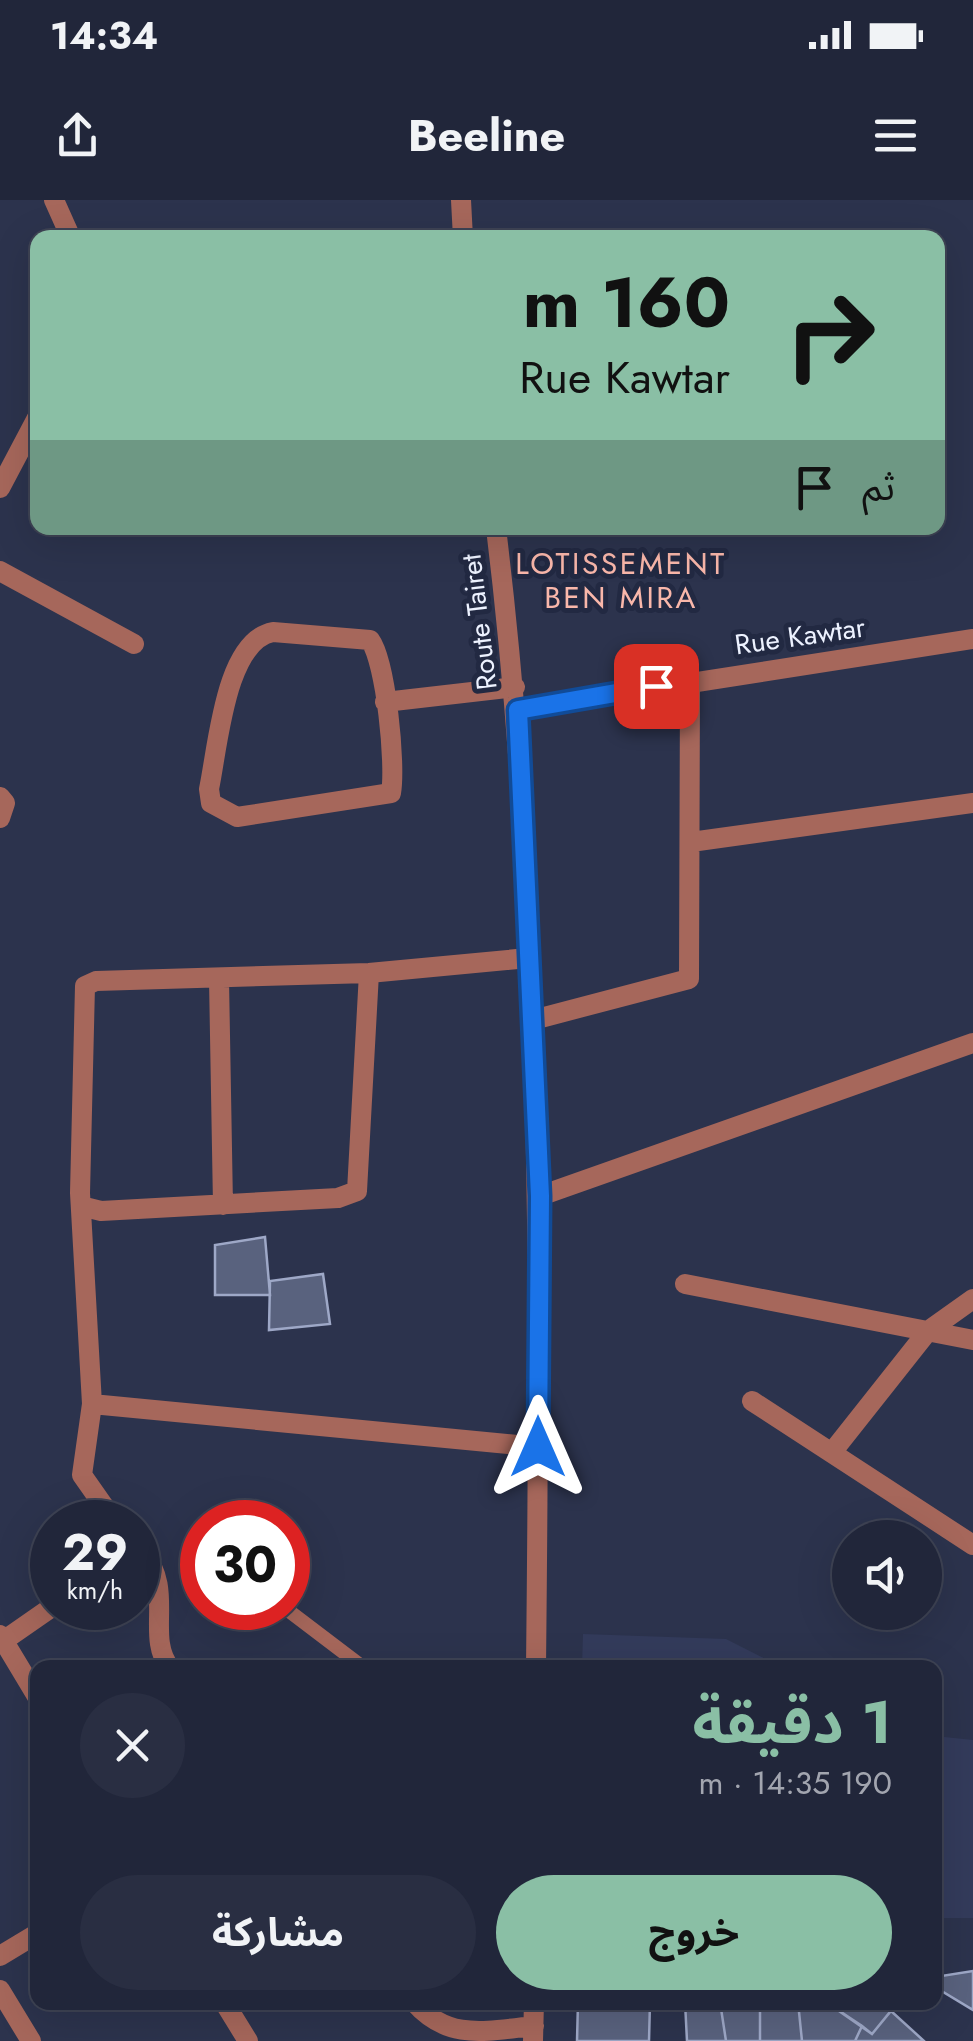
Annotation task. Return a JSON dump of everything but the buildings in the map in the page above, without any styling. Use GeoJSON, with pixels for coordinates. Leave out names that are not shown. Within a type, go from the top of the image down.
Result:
{"type":"FeatureCollection","features":[{"type":"Feature","properties":{"kind":"street"},"geometry":{"type":"LineString","coordinates":[[54,200],[67,230]]}},
{"type":"Feature","properties":{"kind":"street"},"geometry":{"type":"LineString","coordinates":[[461,200],[463,230]]}},
{"type":"Feature","properties":{"kind":"street"},"geometry":{"type":"LineString","coordinates":[[0,488],[30,431]]}},
{"type":"Feature","properties":{"kind":"street","name":"Route Tairet"},"geometry":{"type":"LineString","coordinates":[[497,535],[518,710],[540,1196],[536,1660]]}},
{"type":"Feature","properties":{"kind":"street"},"geometry":{"type":"LineString","coordinates":[[0,571],[134,644]]}},
{"type":"Feature","properties":{"kind":"street"},"geometry":{"type":"LineString","coordinates":[[261,634],[370,640],[377,649],[384,702],[391,793],[236,817],[211,803],[209,790],[235,669],[242,653],[261,634]]}},
{"type":"Feature","properties":{"kind":"street","name":"Rue Kawtar"},"geometry":{"type":"LineString","coordinates":[[518,710],[690,680],[973,639]]}},
{"type":"Feature","properties":{"kind":"street"},"geometry":{"type":"LineString","coordinates":[[533,1020],[689,979],[690,680]]}},
{"type":"Feature","properties":{"kind":"street"},"geometry":{"type":"LineString","coordinates":[[384,702],[515,687]]}},
{"type":"Feature","properties":{"kind":"street"},"geometry":{"type":"LineString","coordinates":[[0,796],[5,803],[0,818]]}},
{"type":"Feature","properties":{"kind":"street"},"geometry":{"type":"LineString","coordinates":[[691,842],[973,803]]}},
{"type":"Feature","properties":{"kind":"street"},"geometry":{"type":"LineString","coordinates":[[100,1500],[82,1475],[92,1404],[80,1174],[85,986],[368,973],[528,958]]}},
{"type":"Feature","properties":{"kind":"street"},"geometry":{"type":"LineString","coordinates":[[84,1207],[101,1211],[223,1205],[338,1198],[357,1191],[368,973]]}},
{"type":"Feature","properties":{"kind":"street"},"geometry":{"type":"LineString","coordinates":[[219,979],[223,1205]]}},
{"type":"Feature","properties":{"kind":"street"},"geometry":{"type":"LineString","coordinates":[[540,1196],[973,1043]]}},
{"type":"Feature","properties":{"kind":"street"},"geometry":{"type":"LineString","coordinates":[[685,1284],[973,1340]]}},
{"type":"Feature","properties":{"kind":"street"},"geometry":{"type":"LineString","coordinates":[[833,1450],[928,1331],[973,1300]]}},
{"type":"Feature","properties":{"kind":"street"},"geometry":{"type":"LineString","coordinates":[[752,1400],[973,1545]]}},
{"type":"Feature","properties":{"kind":"street"},"geometry":{"type":"LineString","coordinates":[[92,1404],[538,1447]]}},
{"type":"Feature","properties":{"kind":"street"},"geometry":{"type":"LineString","coordinates":[[160,1587],[160,1644],[167,1660]]}},
{"type":"Feature","properties":{"kind":"street"},"geometry":{"type":"LineString","coordinates":[[30,1621],[2,1638],[30,1685]]}},
{"type":"Feature","properties":{"kind":"street"},"geometry":{"type":"LineString","coordinates":[[0,1956],[30,1938]]}},
{"type":"Feature","properties":{"kind":"street"},"geometry":{"type":"LineString","coordinates":[[0,1990],[31,2041]]}},
{"type":"Feature","properties":{"kind":"street"},"geometry":{"type":"LineString","coordinates":[[229,2010],[248,2041]]}},
{"type":"Feature","properties":{"kind":"street"},"geometry":{"type":"LineString","coordinates":[[420,2010],[430,2022],[458,2033],[534,2033]]}},
{"type":"Feature","properties":{"kind":"lane"},"geometry":{"type":"LineString","coordinates":[[310,1627],[353,1660]]}},
{"type":"Feature","properties":{"kind":"shaded area"},"geometry":{"type":"Polygon","coordinates":[[[583,1634],[726,1639],[767,1660],[582,1660],[583,1634]]]}},
{"type":"Feature","properties":{"kind":"shaded area"},"geometry":{"type":"Polygon","coordinates":[[[942,1737],[973,1740],[973,1918],[942,1918],[942,1737]]]}},
{"type":"Feature","properties":{"kind":"district","name":"LOTISSEMENT BEN MIRA"},"geometry":{"type":"Point","coordinates":[621,580]}},
{"type":"Feature","properties":{"kind":"route"},"geometry":{"type":"LineString","coordinates":[[538,1447],[540,1196],[518,710],[656,686]]}}]}
